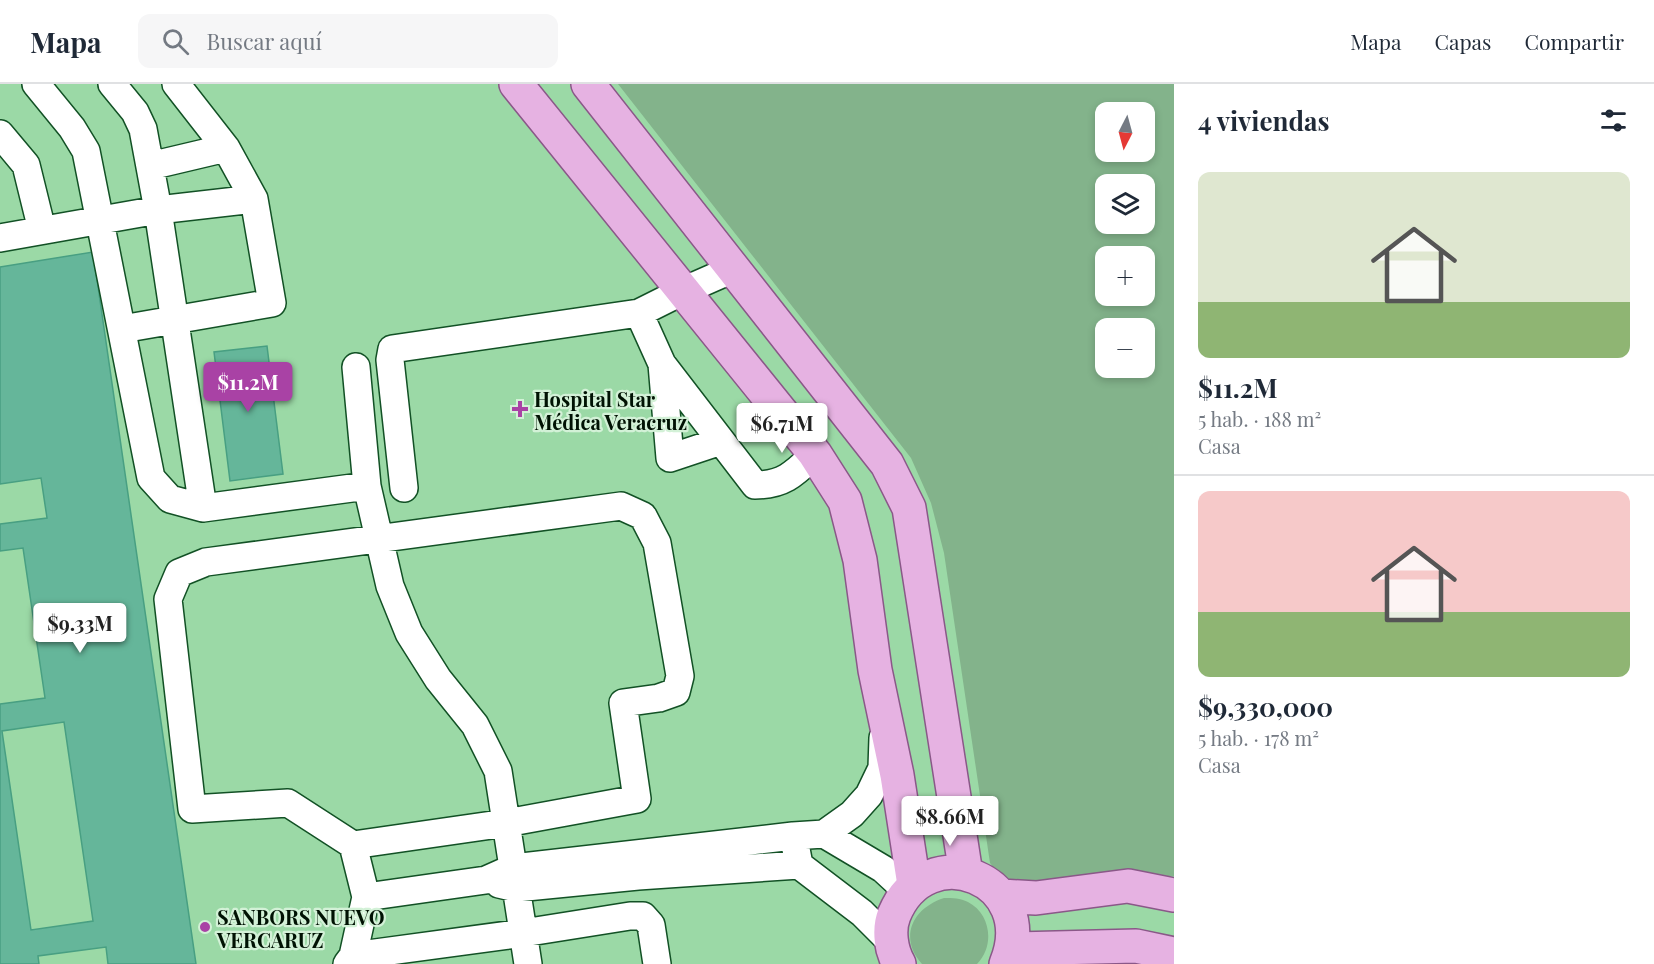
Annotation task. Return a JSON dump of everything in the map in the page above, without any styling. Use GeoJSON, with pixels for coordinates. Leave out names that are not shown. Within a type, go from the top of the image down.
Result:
{"type":"FeatureCollection","features":[{"type":"Feature","properties":{"kind":"main road"},"geometry":{"type":"LineString","coordinates":[[516,84],[815,454],[845,501],[860,560],[875,670],[897,776],[911,889]]}},
{"type":"Feature","properties":{"kind":"main road"},"geometry":{"type":"LineString","coordinates":[[588,84],[887,464],[909,508],[966,874]]}},
{"type":"Feature","properties":{"kind":"main road"},"geometry":{"type":"LineString","coordinates":[[895,953],[892,921],[900,901],[911,889],[930,876],[948,872],[966,874],[986,882],[1001,896],[1010,912],[1014,931],[1009,957],[1136,946],[1174,954]]}},
{"type":"Feature","properties":{"kind":"main road"},"geometry":{"type":"LineString","coordinates":[[1001,896],[1036,898],[1128,886],[1174,895]]}},
{"type":"Feature","properties":{"kind":"lane"},"geometry":{"type":"LineString","coordinates":[[36,84],[72,128],[86,151],[151,478],[170,499],[203,508],[368,486]]}},
{"type":"Feature","properties":{"kind":"lane"},"geometry":{"type":"LineString","coordinates":[[112,84],[135,112],[143,129],[158,210],[203,508]]}},
{"type":"Feature","properties":{"kind":"lane"},"geometry":{"type":"LineString","coordinates":[[122,329],[272,303],[254,199],[226,148],[176,84]]}},
{"type":"Feature","properties":{"kind":"lane"},"geometry":{"type":"LineString","coordinates":[[0,134],[26,165],[42,230]]}},
{"type":"Feature","properties":{"kind":"lane"},"geometry":{"type":"LineString","coordinates":[[150,166],[226,148]]}},
{"type":"Feature","properties":{"kind":"lane"},"geometry":{"type":"LineString","coordinates":[[0,238],[158,210],[254,199]]}},
{"type":"Feature","properties":{"kind":"lane"},"geometry":{"type":"LineString","coordinates":[[404,488],[390,360],[392,349],[639,313],[734,269]]}},
{"type":"Feature","properties":{"kind":"lane"},"geometry":{"type":"LineString","coordinates":[[639,313],[662,364],[755,485],[768,485],[790,478],[815,454]]}},
{"type":"Feature","properties":{"kind":"lane"},"geometry":{"type":"LineString","coordinates":[[662,364],[670,458],[721,441]]}},
{"type":"Feature","properties":{"kind":"lane"},"geometry":{"type":"LineString","coordinates":[[356,367],[368,486],[390,586],[409,633],[438,679],[475,725],[498,771],[528,964]]}},
{"type":"Feature","properties":{"kind":"lane"},"geometry":{"type":"LineString","coordinates":[[621,506],[643,516],[657,543],[680,676],[676,692],[658,698],[623,703],[637,799],[506,823],[353,845],[288,803],[192,809],[168,599],[178,573],[206,562],[380,539],[621,506]]}},
{"type":"Feature","properties":{"kind":"lane"},"geometry":{"type":"LineString","coordinates":[[515,878],[793,836],[824,834],[852,814],[869,795],[882,768],[883,710]]}},
{"type":"Feature","properties":{"kind":"lane"},"geometry":{"type":"LineString","coordinates":[[824,834],[883,869],[911,889]]}},
{"type":"Feature","properties":{"kind":"lane"},"geometry":{"type":"LineString","coordinates":[[793,836],[799,865],[862,913],[895,953]]}},
{"type":"Feature","properties":{"kind":"lane"},"geometry":{"type":"LineString","coordinates":[[353,845],[366,897],[350,960],[630,915],[643,916],[651,925],[657,963]]}},
{"type":"Feature","properties":{"kind":"lane"},"geometry":{"type":"LineString","coordinates":[[366,897],[486,880],[638,876],[799,865]]}},
{"type":"Feature","properties":{"kind":"green space"},"geometry":{"type":"Polygon","coordinates":[[[618,84],[1174,84],[1174,876],[1107,876],[1031,890],[1006,883],[990,863],[944,553],[931,503],[911,458],[618,84]]]}},
{"type":"Feature","properties":{"kind":"green space"},"geometry":{"type":"Polygon","coordinates":[[[944,898],[968,902],[976,907],[986,922],[988,940],[983,957],[977,964],[922,964],[915,954],[911,944],[912,925],[924,909],[944,898]]]}},
{"type":"Feature","properties":{"kind":"building"},"geometry":{"type":"Polygon","coordinates":[[[93,252],[196,964],[108,964],[106,947],[38,956],[39,964],[0,964],[0,704],[45,698],[23,548],[0,551],[0,524],[47,518],[41,478],[0,484],[0,267],[93,252]],[[64,722],[2,731],[31,930],[93,921],[64,722]]]}},
{"type":"Feature","properties":{"kind":"building"},"geometry":{"type":"Polygon","coordinates":[[[267,346],[283,474],[230,481],[214,352],[267,346]]]}},
{"type":"Feature","properties":{"kind":"place","name":"Hospital Star Médica Veracruz"},"geometry":{"type":"Point","coordinates":[520,409]}},
{"type":"Feature","properties":{"kind":"place","name":"SANBORS NUEVO VERCARUZ"},"geometry":{"type":"Point","coordinates":[205,927]}}]}
